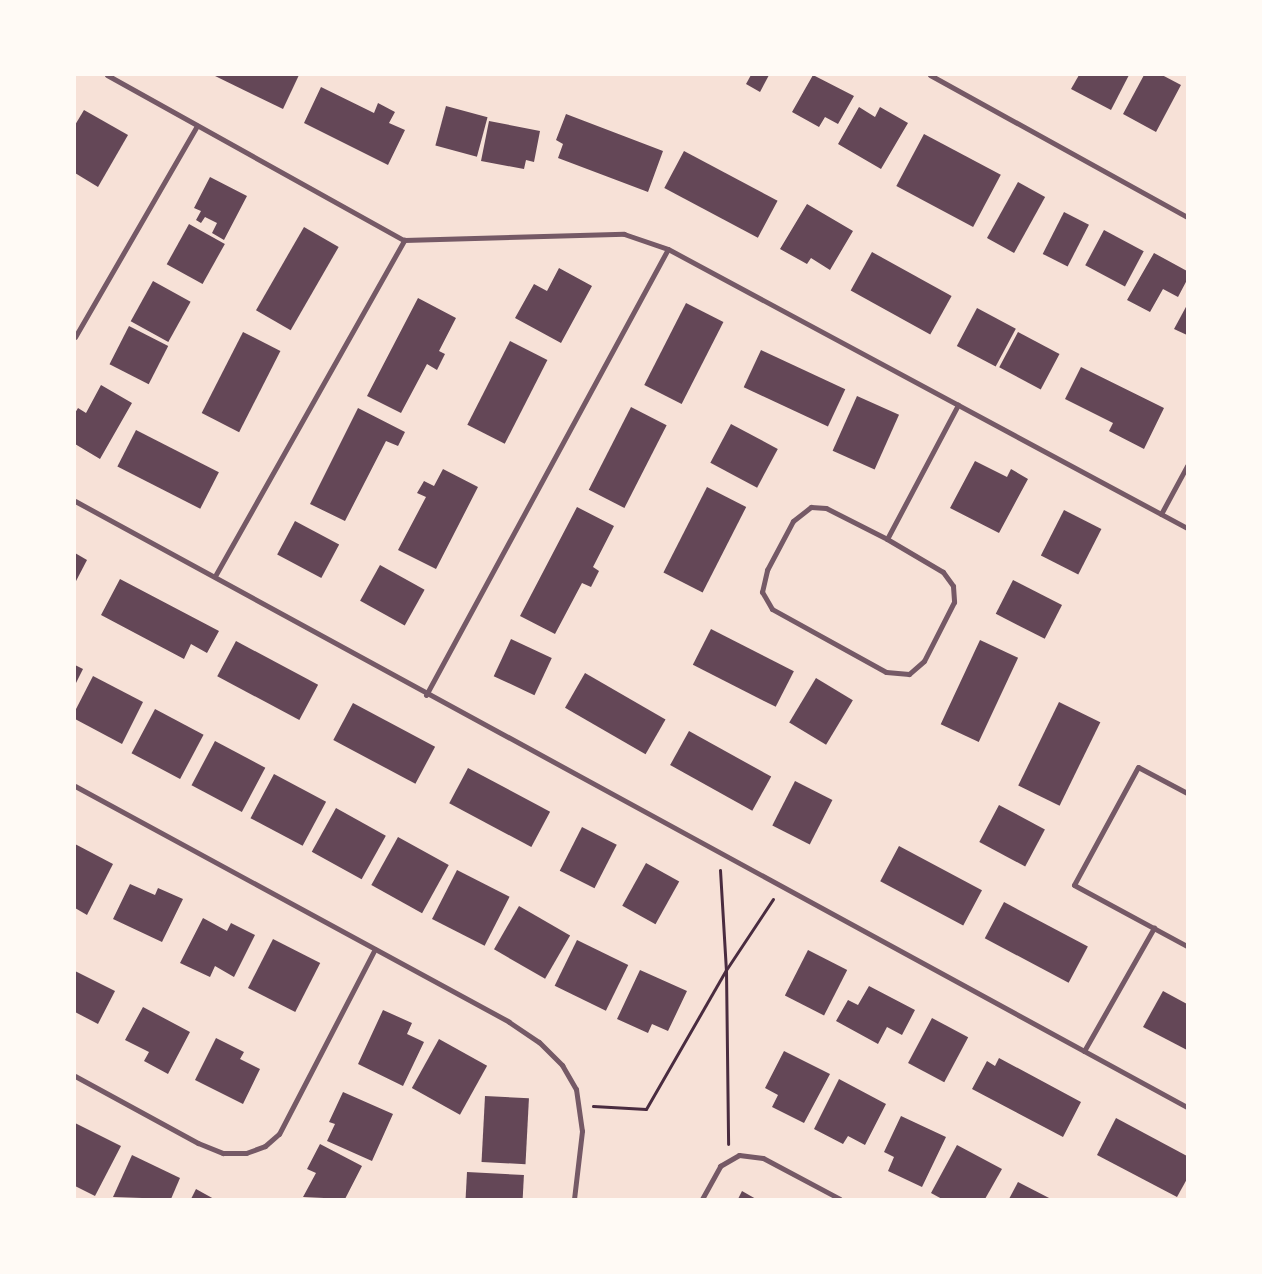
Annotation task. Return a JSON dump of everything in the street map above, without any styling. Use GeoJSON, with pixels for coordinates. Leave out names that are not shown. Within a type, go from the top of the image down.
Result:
{"type":"FeatureCollection","features":[{"type":"Feature","properties":{"kind":"street"},"geometry":{"type":"LineString","coordinates":[[107,75],[404,240],[624,234],[668,249],[1187,528]]}},
{"type":"Feature","properties":{"kind":"street"},"geometry":{"type":"LineString","coordinates":[[930,75],[1187,217]]}},
{"type":"Feature","properties":{"kind":"street"},"geometry":{"type":"LineString","coordinates":[[75,337],[197,126]]}},
{"type":"Feature","properties":{"kind":"street"},"geometry":{"type":"LineString","coordinates":[[215,576],[404,240]]}},
{"type":"Feature","properties":{"kind":"street"},"geometry":{"type":"LineString","coordinates":[[426,695],[668,249]]}},
{"type":"Feature","properties":{"kind":"street"},"geometry":{"type":"LineString","coordinates":[[887,539],[958,405]]}},
{"type":"Feature","properties":{"kind":"street"},"geometry":{"type":"LineString","coordinates":[[1161,514],[1187,466]]}},
{"type":"Feature","properties":{"kind":"street"},"geometry":{"type":"LineString","coordinates":[[75,501],[215,576],[426,695],[1187,1107]]}},
{"type":"Feature","properties":{"kind":"street"},"geometry":{"type":"LineString","coordinates":[[811,508],[826,508],[887,539],[943,572],[953,586],[954,602],[924,661],[910,674],[886,672],[772,609],[762,592],[767,570],[793,521],[811,508]]}},
{"type":"Feature","properties":{"kind":"street"},"geometry":{"type":"LineString","coordinates":[[1187,793],[1138,767],[1074,885],[1187,946]]}},
{"type":"Feature","properties":{"kind":"street"},"geometry":{"type":"LineString","coordinates":[[75,786],[375,949],[540,1042],[562,1065],[576,1089],[580,1106],[582,1131],[574,1199]]}},
{"type":"Feature","properties":{"kind":"street"},"geometry":{"type":"LineString","coordinates":[[1084,1051],[1154,928]]}},
{"type":"Feature","properties":{"kind":"street"},"geometry":{"type":"LineString","coordinates":[[75,1076],[198,1143],[223,1153],[246,1153],[265,1146],[279,1134],[375,949]]}},
{"type":"Feature","properties":{"kind":"street"},"geometry":{"type":"LineString","coordinates":[[702,1199],[720,1166],[739,1154],[763,1158],[840,1199]]}},
{"type":"Feature","properties":{"kind":"path"},"geometry":{"type":"LineString","coordinates":[[717,852],[722,879],[726,970],[726,1141],[734,1158]]}},
{"type":"Feature","properties":{"kind":"path"},"geometry":{"type":"LineString","coordinates":[[580,1106],[646,1109],[726,970],[771,903],[780,885]]}},
{"type":"Feature","properties":{"kind":"building"},"geometry":{"type":"Polygon","coordinates":[[[213,75],[299,75],[283,109],[213,75]]]}},
{"type":"Feature","properties":{"kind":"building"},"geometry":{"type":"Polygon","coordinates":[[[751,75],[769,75],[760,92],[746,84],[751,75]]]}},
{"type":"Feature","properties":{"kind":"building"},"geometry":{"type":"Polygon","coordinates":[[[813,75],[854,96],[838,124],[825,117],[819,127],[792,112],[813,75]]]}},
{"type":"Feature","properties":{"kind":"building"},"geometry":{"type":"Polygon","coordinates":[[[1079,75],[1129,75],[1111,110],[1071,89],[1079,75]]]}},
{"type":"Feature","properties":{"kind":"building"},"geometry":{"type":"Polygon","coordinates":[[[1144,75],[1162,75],[1181,85],[1156,132],[1123,114],[1144,75]]]}},
{"type":"Feature","properties":{"kind":"building"},"geometry":{"type":"Polygon","coordinates":[[[321,87],[374,113],[378,103],[395,112],[389,123],[405,130],[388,165],[304,123],[321,87]]]}},
{"type":"Feature","properties":{"kind":"building"},"geometry":{"type":"Polygon","coordinates":[[[446,106],[488,117],[477,157],[435,146],[446,106]]]}},
{"type":"Feature","properties":{"kind":"building"},"geometry":{"type":"Polygon","coordinates":[[[859,107],[875,117],[880,107],[908,123],[881,169],[838,144],[859,107]]]}},
{"type":"Feature","properties":{"kind":"building"},"geometry":{"type":"Polygon","coordinates":[[[84,110],[128,135],[98,187],[75,173],[75,125],[84,110]]]}},
{"type":"Feature","properties":{"kind":"building"},"geometry":{"type":"Polygon","coordinates":[[[566,114],[663,151],[648,192],[558,158],[563,144],[556,140],[566,114]]]}},
{"type":"Feature","properties":{"kind":"building"},"geometry":{"type":"Polygon","coordinates":[[[489,121],[540,131],[534,162],[526,160],[524,169],[481,161],[489,121]]]}},
{"type":"Feature","properties":{"kind":"building"},"geometry":{"type":"Polygon","coordinates":[[[924,134],[1001,175],[973,227],[896,186],[924,134]]]}},
{"type":"Feature","properties":{"kind":"building"},"geometry":{"type":"Polygon","coordinates":[[[684,151],[778,201],[758,238],[664,188],[684,151]]]}},
{"type":"Feature","properties":{"kind":"building"},"geometry":{"type":"Polygon","coordinates":[[[210,177],[247,196],[224,240],[212,233],[217,223],[205,217],[201,223],[196,220],[201,211],[194,208],[210,177]]]}},
{"type":"Feature","properties":{"kind":"building"},"geometry":{"type":"Polygon","coordinates":[[[1018,182],[1045,197],[1014,253],[987,238],[1018,182]]]}},
{"type":"Feature","properties":{"kind":"building"},"geometry":{"type":"Polygon","coordinates":[[[807,204],[853,231],[830,270],[811,258],[807,264],[780,249],[807,204]]]}},
{"type":"Feature","properties":{"kind":"building"},"geometry":{"type":"Polygon","coordinates":[[[1064,212],[1089,225],[1068,267],[1043,254],[1064,212]]]}},
{"type":"Feature","properties":{"kind":"building"},"geometry":{"type":"Polygon","coordinates":[[[189,224],[225,244],[203,284],[167,264],[189,224]]]}},
{"type":"Feature","properties":{"kind":"building"},"geometry":{"type":"Polygon","coordinates":[[[304,227],[339,247],[291,330],[256,310],[304,227]]]}},
{"type":"Feature","properties":{"kind":"building"},"geometry":{"type":"Polygon","coordinates":[[[1104,230],[1144,251],[1125,286],[1085,265],[1104,230]]]}},
{"type":"Feature","properties":{"kind":"building"},"geometry":{"type":"Polygon","coordinates":[[[872,252],[952,296],[930,335],[851,290],[872,252]]]}},
{"type":"Feature","properties":{"kind":"building"},"geometry":{"type":"Polygon","coordinates":[[[1154,253],[1187,271],[1187,280],[1178,297],[1163,289],[1150,312],[1127,300],[1154,253]]]}},
{"type":"Feature","properties":{"kind":"building"},"geometry":{"type":"Polygon","coordinates":[[[559,268],[592,286],[561,343],[515,318],[534,284],[547,291],[559,268]]]}},
{"type":"Feature","properties":{"kind":"building"},"geometry":{"type":"Polygon","coordinates":[[[153,281],[191,302],[168,342],[131,321],[153,281]]]}},
{"type":"Feature","properties":{"kind":"building"},"geometry":{"type":"Polygon","coordinates":[[[418,298],[456,318],[439,351],[445,354],[437,370],[427,364],[401,413],[367,396],[418,298]]]}},
{"type":"Feature","properties":{"kind":"building"},"geometry":{"type":"Polygon","coordinates":[[[686,303],[723,322],[682,404],[644,385],[686,303]]]}},
{"type":"Feature","properties":{"kind":"building"},"geometry":{"type":"Polygon","coordinates":[[[1187,305],[1187,335],[1174,329],[1187,305]]]}},
{"type":"Feature","properties":{"kind":"building"},"geometry":{"type":"Polygon","coordinates":[[[977,308],[1016,329],[996,367],[957,346],[977,308]]]}},
{"type":"Feature","properties":{"kind":"building"},"geometry":{"type":"Polygon","coordinates":[[[129,326],[168,346],[149,384],[109,364],[129,326]]]}},
{"type":"Feature","properties":{"kind":"building"},"geometry":{"type":"Polygon","coordinates":[[[243,332],[280,351],[239,432],[202,413],[243,332]]]}},
{"type":"Feature","properties":{"kind":"building"},"geometry":{"type":"Polygon","coordinates":[[[1018,332],[1059,354],[1041,389],[999,367],[1018,332]]]}},
{"type":"Feature","properties":{"kind":"building"},"geometry":{"type":"Polygon","coordinates":[[[510,341],[547,360],[505,444],[467,425],[510,341]]]}},
{"type":"Feature","properties":{"kind":"building"},"geometry":{"type":"Polygon","coordinates":[[[761,350],[845,389],[828,426],[744,387],[761,350]]]}},
{"type":"Feature","properties":{"kind":"building"},"geometry":{"type":"Polygon","coordinates":[[[1081,367],[1164,408],[1144,449],[1109,431],[1113,423],[1065,399],[1081,367]]]}},
{"type":"Feature","properties":{"kind":"building"},"geometry":{"type":"Polygon","coordinates":[[[101,385],[132,403],[100,459],[75,444],[75,413],[78,408],[86,413],[101,385]]]}},
{"type":"Feature","properties":{"kind":"building"},"geometry":{"type":"Polygon","coordinates":[[[857,396],[899,415],[875,470],[833,451],[857,396]]]}},
{"type":"Feature","properties":{"kind":"building"},"geometry":{"type":"Polygon","coordinates":[[[631,407],[667,425],[624,508],[589,490],[631,407]]]}},
{"type":"Feature","properties":{"kind":"building"},"geometry":{"type":"Polygon","coordinates":[[[358,408],[405,432],[398,446],[386,441],[345,521],[310,504],[358,408]]]}},
{"type":"Feature","properties":{"kind":"building"},"geometry":{"type":"Polygon","coordinates":[[[731,424],[778,449],[757,488],[710,463],[731,424]]]}},
{"type":"Feature","properties":{"kind":"building"},"geometry":{"type":"Polygon","coordinates":[[[136,430],[219,472],[200,509],[117,467],[136,430]]]}},
{"type":"Feature","properties":{"kind":"building"},"geometry":{"type":"Polygon","coordinates":[[[975,461],[1007,477],[1011,469],[1028,479],[999,533],[950,508],[975,461]]]}},
{"type":"Feature","properties":{"kind":"building"},"geometry":{"type":"Polygon","coordinates":[[[443,469],[478,487],[436,569],[398,550],[426,497],[417,493],[424,481],[434,486],[443,469]]]}},
{"type":"Feature","properties":{"kind":"building"},"geometry":{"type":"Polygon","coordinates":[[[707,487],[746,507],[703,593],[663,573],[707,487]]]}},
{"type":"Feature","properties":{"kind":"building"},"geometry":{"type":"Polygon","coordinates":[[[577,507],[614,526],[593,567],[599,571],[591,587],[582,583],[555,634],[520,616],[577,507]]]}},
{"type":"Feature","properties":{"kind":"building"},"geometry":{"type":"Polygon","coordinates":[[[1064,510],[1101,529],[1078,575],[1041,555],[1064,510]]]}},
{"type":"Feature","properties":{"kind":"building"},"geometry":{"type":"Polygon","coordinates":[[[295,521],[339,544],[321,578],[277,555],[295,521]]]}},
{"type":"Feature","properties":{"kind":"building"},"geometry":{"type":"Polygon","coordinates":[[[75,553],[87,560],[75,583],[75,553]]]}},
{"type":"Feature","properties":{"kind":"building"},"geometry":{"type":"Polygon","coordinates":[[[380,565],[425,590],[405,626],[360,601],[380,565]]]}},
{"type":"Feature","properties":{"kind":"building"},"geometry":{"type":"Polygon","coordinates":[[[120,579],[219,631],[207,653],[191,644],[184,659],[101,615],[120,579]]]}},
{"type":"Feature","properties":{"kind":"building"},"geometry":{"type":"Polygon","coordinates":[[[1013,580],[1062,605],[1045,639],[996,614],[1013,580]]]}},
{"type":"Feature","properties":{"kind":"building"},"geometry":{"type":"Polygon","coordinates":[[[711,629],[794,671],[776,707],[693,665],[711,629]]]}},
{"type":"Feature","properties":{"kind":"building"},"geometry":{"type":"Polygon","coordinates":[[[511,639],[552,658],[534,695],[494,676],[511,639]]]}},
{"type":"Feature","properties":{"kind":"building"},"geometry":{"type":"Polygon","coordinates":[[[980,640],[1018,658],[979,742],[941,724],[980,640]]]}},
{"type":"Feature","properties":{"kind":"building"},"geometry":{"type":"Polygon","coordinates":[[[236,641],[318,685],[299,720],[217,676],[236,641]]]}},
{"type":"Feature","properties":{"kind":"building"},"geometry":{"type":"Polygon","coordinates":[[[75,665],[83,669],[75,685],[75,665]]]}},
{"type":"Feature","properties":{"kind":"building"},"geometry":{"type":"Polygon","coordinates":[[[585,673],[666,720],[646,754],[565,708],[585,673]]]}},
{"type":"Feature","properties":{"kind":"building"},"geometry":{"type":"Polygon","coordinates":[[[93,676],[143,702],[122,744],[75,719],[75,711],[93,676]]]}},
{"type":"Feature","properties":{"kind":"building"},"geometry":{"type":"Polygon","coordinates":[[[816,678],[853,700],[826,745],[789,723],[816,678]]]}},
{"type":"Feature","properties":{"kind":"building"},"geometry":{"type":"Polygon","coordinates":[[[1059,702],[1100,722],[1060,806],[1018,786],[1059,702]]]}},
{"type":"Feature","properties":{"kind":"building"},"geometry":{"type":"Polygon","coordinates":[[[353,703],[435,747],[415,784],[333,740],[353,703]]]}},
{"type":"Feature","properties":{"kind":"building"},"geometry":{"type":"Polygon","coordinates":[[[155,709],[204,735],[180,779],[132,753],[155,709]]]}},
{"type":"Feature","properties":{"kind":"building"},"geometry":{"type":"Polygon","coordinates":[[[689,731],[771,777],[752,811],[670,765],[689,731]]]}},
{"type":"Feature","properties":{"kind":"building"},"geometry":{"type":"Polygon","coordinates":[[[215,741],[265,768],[242,812],[192,785],[215,741]]]}},
{"type":"Feature","properties":{"kind":"building"},"geometry":{"type":"Polygon","coordinates":[[[468,768],[550,812],[531,847],[449,803],[468,768]]]}},
{"type":"Feature","properties":{"kind":"building"},"geometry":{"type":"Polygon","coordinates":[[[274,774],[326,802],[303,846],[251,818],[274,774]]]}},
{"type":"Feature","properties":{"kind":"building"},"geometry":{"type":"Polygon","coordinates":[[[795,781],[832,800],[810,845],[772,826],[795,781]]]}},
{"type":"Feature","properties":{"kind":"building"},"geometry":{"type":"Polygon","coordinates":[[[999,805],[1045,829],[1025,866],[979,842],[999,805]]]}},
{"type":"Feature","properties":{"kind":"building"},"geometry":{"type":"Polygon","coordinates":[[[336,808],[386,836],[362,879],[312,852],[336,808]]]}},
{"type":"Feature","properties":{"kind":"building"},"geometry":{"type":"Polygon","coordinates":[[[582,827],[617,845],[595,888],[560,871],[582,827]]]}},
{"type":"Feature","properties":{"kind":"building"},"geometry":{"type":"Polygon","coordinates":[[[398,837],[449,865],[422,913],[371,885],[398,837]]]}},
{"type":"Feature","properties":{"kind":"building"},"geometry":{"type":"Polygon","coordinates":[[[75,844],[113,864],[87,915],[75,908],[75,844]]]}},
{"type":"Feature","properties":{"kind":"building"},"geometry":{"type":"Polygon","coordinates":[[[899,846],[982,890],[963,925],[880,881],[899,846]]]}},
{"type":"Feature","properties":{"kind":"building"},"geometry":{"type":"Polygon","coordinates":[[[646,863],[679,881],[655,924],[622,906],[646,863]]]}},
{"type":"Feature","properties":{"kind":"building"},"geometry":{"type":"Polygon","coordinates":[[[457,870],[510,897],[485,946],[432,919],[457,870]]]}},
{"type":"Feature","properties":{"kind":"building"},"geometry":{"type":"Polygon","coordinates":[[[130,884],[155,895],[158,888],[183,899],[162,942],[113,919],[130,884]]]}},
{"type":"Feature","properties":{"kind":"building"},"geometry":{"type":"Polygon","coordinates":[[[1004,902],[1088,947],[1069,983],[985,938],[1004,902]]]}},
{"type":"Feature","properties":{"kind":"building"},"geometry":{"type":"Polygon","coordinates":[[[519,906],[570,935],[545,979],[494,949],[519,906]]]}},
{"type":"Feature","properties":{"kind":"building"},"geometry":{"type":"Polygon","coordinates":[[[203,918],[227,931],[231,923],[255,935],[234,977],[215,966],[210,977],[180,963],[203,918]]]}},
{"type":"Feature","properties":{"kind":"building"},"geometry":{"type":"Polygon","coordinates":[[[273,939],[320,963],[295,1012],[248,988],[273,939]]]}},
{"type":"Feature","properties":{"kind":"building"},"geometry":{"type":"Polygon","coordinates":[[[577,940],[628,965],[606,1011],[555,986],[577,940]]]}},
{"type":"Feature","properties":{"kind":"building"},"geometry":{"type":"Polygon","coordinates":[[[808,950],[847,970],[824,1015],[785,995],[808,950]]]}},
{"type":"Feature","properties":{"kind":"building"},"geometry":{"type":"Polygon","coordinates":[[[640,970],[687,991],[668,1031],[652,1024],[648,1033],[617,1019],[640,970]]]}},
{"type":"Feature","properties":{"kind":"building"},"geometry":{"type":"Polygon","coordinates":[[[75,971],[115,991],[98,1024],[75,1012],[75,971]]]}},
{"type":"Feature","properties":{"kind":"building"},"geometry":{"type":"Polygon","coordinates":[[[869,986],[915,1010],[902,1035],[887,1027],[878,1044],[836,1021],[848,1000],[858,1005],[869,986]]]}},
{"type":"Feature","properties":{"kind":"building"},"geometry":{"type":"Polygon","coordinates":[[[1163,991],[1187,1004],[1187,1050],[1143,1027],[1163,991]]]}},
{"type":"Feature","properties":{"kind":"building"},"geometry":{"type":"Polygon","coordinates":[[[143,1007],[190,1032],[168,1074],[144,1061],[149,1052],[125,1040],[143,1007]]]}},
{"type":"Feature","properties":{"kind":"building"},"geometry":{"type":"Polygon","coordinates":[[[383,1010],[412,1023],[407,1034],[424,1042],[403,1086],[358,1064],[383,1010]]]}},
{"type":"Feature","properties":{"kind":"building"},"geometry":{"type":"Polygon","coordinates":[[[932,1018],[968,1037],[944,1082],[908,1063],[932,1018]]]}},
{"type":"Feature","properties":{"kind":"building"},"geometry":{"type":"Polygon","coordinates":[[[216,1038],[244,1052],[240,1059],[260,1069],[243,1104],[195,1080],[216,1038]]]}},
{"type":"Feature","properties":{"kind":"building"},"geometry":{"type":"Polygon","coordinates":[[[439,1039],[487,1066],[460,1115],[412,1088],[439,1039]]]}},
{"type":"Feature","properties":{"kind":"building"},"geometry":{"type":"Polygon","coordinates":[[[784,1051],[830,1074],[804,1123],[772,1107],[778,1095],[765,1088],[784,1051]]]}},
{"type":"Feature","properties":{"kind":"building"},"geometry":{"type":"Polygon","coordinates":[[[999,1058],[1081,1102],[1063,1137],[972,1089],[987,1061],[995,1066],[999,1058]]]}},
{"type":"Feature","properties":{"kind":"building"},"geometry":{"type":"Polygon","coordinates":[[[839,1079],[886,1104],[865,1145],[848,1136],[843,1144],[814,1129],[839,1079]]]}},
{"type":"Feature","properties":{"kind":"building"},"geometry":{"type":"Polygon","coordinates":[[[343,1092],[393,1114],[372,1161],[327,1141],[335,1124],[329,1122],[343,1092]]]}},
{"type":"Feature","properties":{"kind":"building"},"geometry":{"type":"Polygon","coordinates":[[[485,1096],[529,1098],[525,1164],[482,1162],[485,1096]]]}},
{"type":"Feature","properties":{"kind":"building"},"geometry":{"type":"Polygon","coordinates":[[[901,1116],[946,1137],[922,1187],[888,1171],[894,1157],[884,1152],[901,1116]]]}},
{"type":"Feature","properties":{"kind":"building"},"geometry":{"type":"Polygon","coordinates":[[[1116,1118],[1187,1156],[1187,1179],[1177,1197],[1097,1155],[1116,1118]]]}},
{"type":"Feature","properties":{"kind":"building"},"geometry":{"type":"Polygon","coordinates":[[[75,1123],[121,1146],[95,1196],[75,1186],[75,1123]]]}},
{"type":"Feature","properties":{"kind":"building"},"geometry":{"type":"Polygon","coordinates":[[[320,1144],[362,1166],[345,1199],[303,1197],[316,1173],[307,1169],[320,1144]]]}},
{"type":"Feature","properties":{"kind":"building"},"geometry":{"type":"Polygon","coordinates":[[[957,1145],[1002,1169],[985,1199],[942,1199],[931,1193],[957,1145]]]}},
{"type":"Feature","properties":{"kind":"building"},"geometry":{"type":"Polygon","coordinates":[[[132,1155],[180,1178],[171,1199],[113,1197],[132,1155]]]}},
{"type":"Feature","properties":{"kind":"building"},"geometry":{"type":"Polygon","coordinates":[[[467,1172],[524,1175],[523,1199],[466,1199],[467,1172]]]}},
{"type":"Feature","properties":{"kind":"building"},"geometry":{"type":"Polygon","coordinates":[[[1018,1182],[1051,1199],[1009,1199],[1018,1182]]]}},
{"type":"Feature","properties":{"kind":"building"},"geometry":{"type":"Polygon","coordinates":[[[196,1189],[214,1199],[191,1199],[196,1189]]]}},
{"type":"Feature","properties":{"kind":"building"},"geometry":{"type":"Polygon","coordinates":[[[742,1191],[756,1199],[738,1199],[742,1191]]]}}]}
